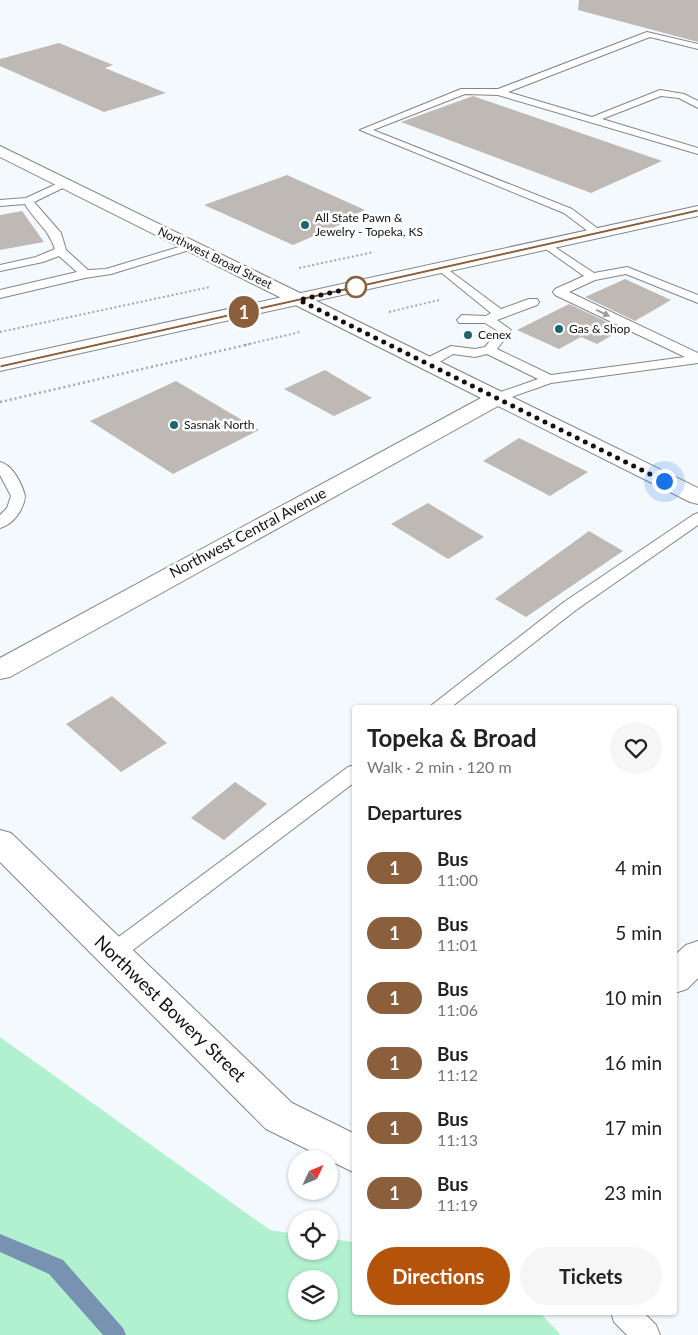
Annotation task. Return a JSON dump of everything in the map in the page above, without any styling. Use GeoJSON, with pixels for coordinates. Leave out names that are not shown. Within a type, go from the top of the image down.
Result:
{"type":"FeatureCollection","features":[{"type":"Feature","properties":{"kind":"street","name":"Northwest Broad Street"},"geometry":{"type":"LineString","coordinates":[[0,151],[698,498]]}},
{"type":"Feature","properties":{"kind":"street"},"geometry":{"type":"LineString","coordinates":[[0,365],[698,211]]}},
{"type":"Feature","properties":{"kind":"street","name":"Northwest Central Avenue"},"geometry":{"type":"LineString","coordinates":[[0,670],[497,398]]}},
{"type":"Feature","properties":{"kind":"street","name":"Northwest Bowery Street"},"geometry":{"type":"LineString","coordinates":[[0,842],[279,1116],[352,1152]]}},
{"type":"Feature","properties":{"kind":"street"},"geometry":{"type":"LineString","coordinates":[[677,976],[698,955]]}},
{"type":"Feature","properties":{"kind":"lane"},"geometry":{"type":"LineString","coordinates":[[499,92],[650,34],[698,47]]}},
{"type":"Feature","properties":{"kind":"lane"},"geometry":{"type":"LineString","coordinates":[[597,234],[568,211],[365,130],[464,91],[499,92],[698,150]]}},
{"type":"Feature","properties":{"kind":"lane"},"geometry":{"type":"LineString","coordinates":[[592,120],[660,93],[681,96],[698,105]]}},
{"type":"Feature","properties":{"kind":"lane"},"geometry":{"type":"LineString","coordinates":[[0,203],[28,201],[64,183]]}},
{"type":"Feature","properties":{"kind":"lane"},"geometry":{"type":"LineString","coordinates":[[28,201],[37,215],[56,233],[61,251],[85,274]]}},
{"type":"Feature","properties":{"kind":"lane"},"geometry":{"type":"LineString","coordinates":[[547,245],[592,276]]}},
{"type":"Feature","properties":{"kind":"lane"},"geometry":{"type":"LineString","coordinates":[[0,294],[85,274],[107,272],[192,246]]}},
{"type":"Feature","properties":{"kind":"lane"},"geometry":{"type":"LineString","coordinates":[[0,268],[39,260],[61,251]]}},
{"type":"Feature","properties":{"kind":"lane"},"geometry":{"type":"LineString","coordinates":[[442,268],[499,314]]}},
{"type":"Feature","properties":{"kind":"lane"},"geometry":{"type":"LineString","coordinates":[[698,299],[627,270],[592,276],[559,292],[698,358]]}},
{"type":"Feature","properties":{"kind":"lane"},"geometry":{"type":"LineString","coordinates":[[484,323],[499,314],[533,302]]}},
{"type":"Feature","properties":{"kind":"lane"},"geometry":{"type":"LineString","coordinates":[[463,320],[466,318],[505,330],[489,350]]}},
{"type":"Feature","properties":{"kind":"lane"},"geometry":{"type":"LineString","coordinates":[[440,340],[454,348],[475,353],[489,350],[549,379]]}},
{"type":"Feature","properties":{"kind":"lane"},"geometry":{"type":"LineString","coordinates":[[428,363],[454,348]]}},
{"type":"Feature","properties":{"kind":"lane"},"geometry":{"type":"LineString","coordinates":[[497,398],[549,379],[698,358]]}},
{"type":"Feature","properties":{"kind":"lane"},"geometry":{"type":"LineString","coordinates":[[0,466],[14,483],[19,498],[15,510],[0,523]]}},
{"type":"Feature","properties":{"kind":"lane"},"geometry":{"type":"LineString","coordinates":[[442,705],[570,606],[698,518]]}},
{"type":"Feature","properties":{"kind":"lane"},"geometry":{"type":"LineString","coordinates":[[113,953],[352,774]]}},
{"type":"Feature","properties":{"kind":"lane"},"geometry":{"type":"LineString","coordinates":[[627,1315],[646,1335]]}},
{"type":"Feature","properties":{"kind":"path"},"geometry":{"type":"LineString","coordinates":[[0,332],[382,250]]}},
{"type":"Feature","properties":{"kind":"green space"},"geometry":{"type":"Polygon","coordinates":[[[0,1037],[270,1230],[288,1233],[288,1260],[338,1260],[338,1240],[352,1242],[352,1315],[542,1315],[561,1335],[0,1335],[0,1037]]]}},
{"type":"Feature","properties":{"kind":"building"},"geometry":{"type":"Polygon","coordinates":[[[579,0],[698,0],[698,42],[578,10],[579,0]]]}},
{"type":"Feature","properties":{"kind":"building"},"geometry":{"type":"Polygon","coordinates":[[[59,43],[113,65],[105,68],[166,93],[104,112],[0,66],[0,59],[59,43]]]}},
{"type":"Feature","properties":{"kind":"building"},"geometry":{"type":"Polygon","coordinates":[[[473,96],[662,161],[591,193],[401,122],[473,96]]]}},
{"type":"Feature","properties":{"kind":"building"},"geometry":{"type":"Polygon","coordinates":[[[287,175],[365,210],[342,220],[346,222],[293,245],[204,205],[287,175]]]}},
{"type":"Feature","properties":{"kind":"building"},"geometry":{"type":"Polygon","coordinates":[[[22,211],[44,242],[0,250],[0,215],[22,211]]]}},
{"type":"Feature","properties":{"kind":"building"},"geometry":{"type":"Polygon","coordinates":[[[625,279],[671,300],[635,321],[585,297],[625,279]]]}},
{"type":"Feature","properties":{"kind":"building"},"geometry":{"type":"Polygon","coordinates":[[[569,304],[622,329],[597,344],[581,337],[559,349],[517,330],[569,304]]]}},
{"type":"Feature","properties":{"kind":"building"},"geometry":{"type":"Polygon","coordinates":[[[325,370],[372,398],[334,416],[284,389],[325,370]]]}},
{"type":"Feature","properties":{"kind":"building","name":"Sasnak North"},"geometry":{"type":"Polygon","coordinates":[[[176,381],[259,430],[173,474],[90,421],[176,381]]]}},
{"type":"Feature","properties":{"kind":"building"},"geometry":{"type":"Polygon","coordinates":[[[519,438],[588,472],[550,496],[483,461],[519,438]]]}},
{"type":"Feature","properties":{"kind":"building"},"geometry":{"type":"Polygon","coordinates":[[[428,503],[484,537],[448,559],[391,524],[428,503]]]}},
{"type":"Feature","properties":{"kind":"building"},"geometry":{"type":"Polygon","coordinates":[[[589,531],[623,551],[526,617],[495,599],[589,531]]]}},
{"type":"Feature","properties":{"kind":"building"},"geometry":{"type":"Polygon","coordinates":[[[112,696],[167,743],[121,772],[66,724],[112,696]]]}},
{"type":"Feature","properties":{"kind":"building"},"geometry":{"type":"Polygon","coordinates":[[[235,782],[267,804],[224,840],[191,818],[235,782]]]}},
{"type":"Feature","properties":{"kind":"waterway"},"geometry":{"type":"LineString","coordinates":[[0,1243],[56,1267],[116,1335]]}},
{"type":"Feature","properties":{"kind":"bus line","name":"1"},"geometry":{"type":"LineString","coordinates":[[0,365],[698,211]]}},
{"type":"Feature","properties":{"kind":"place","name":"All State Pawn & Jewelry - Topeka, KS"},"geometry":{"type":"Point","coordinates":[305,225]}},
{"type":"Feature","properties":{"kind":"place","name":"Gas & Shop"},"geometry":{"type":"Point","coordinates":[559,329]}},
{"type":"Feature","properties":{"kind":"place","name":"Cenex"},"geometry":{"type":"Point","coordinates":[468,335]}},
{"type":"Feature","properties":{"kind":"place","name":"Sasnak North"},"geometry":{"type":"Point","coordinates":[174,425]}},
{"type":"Feature","properties":{"kind":"route"},"geometry":{"type":"LineString","coordinates":[[356,287],[299,300],[664,481]]}}]}
